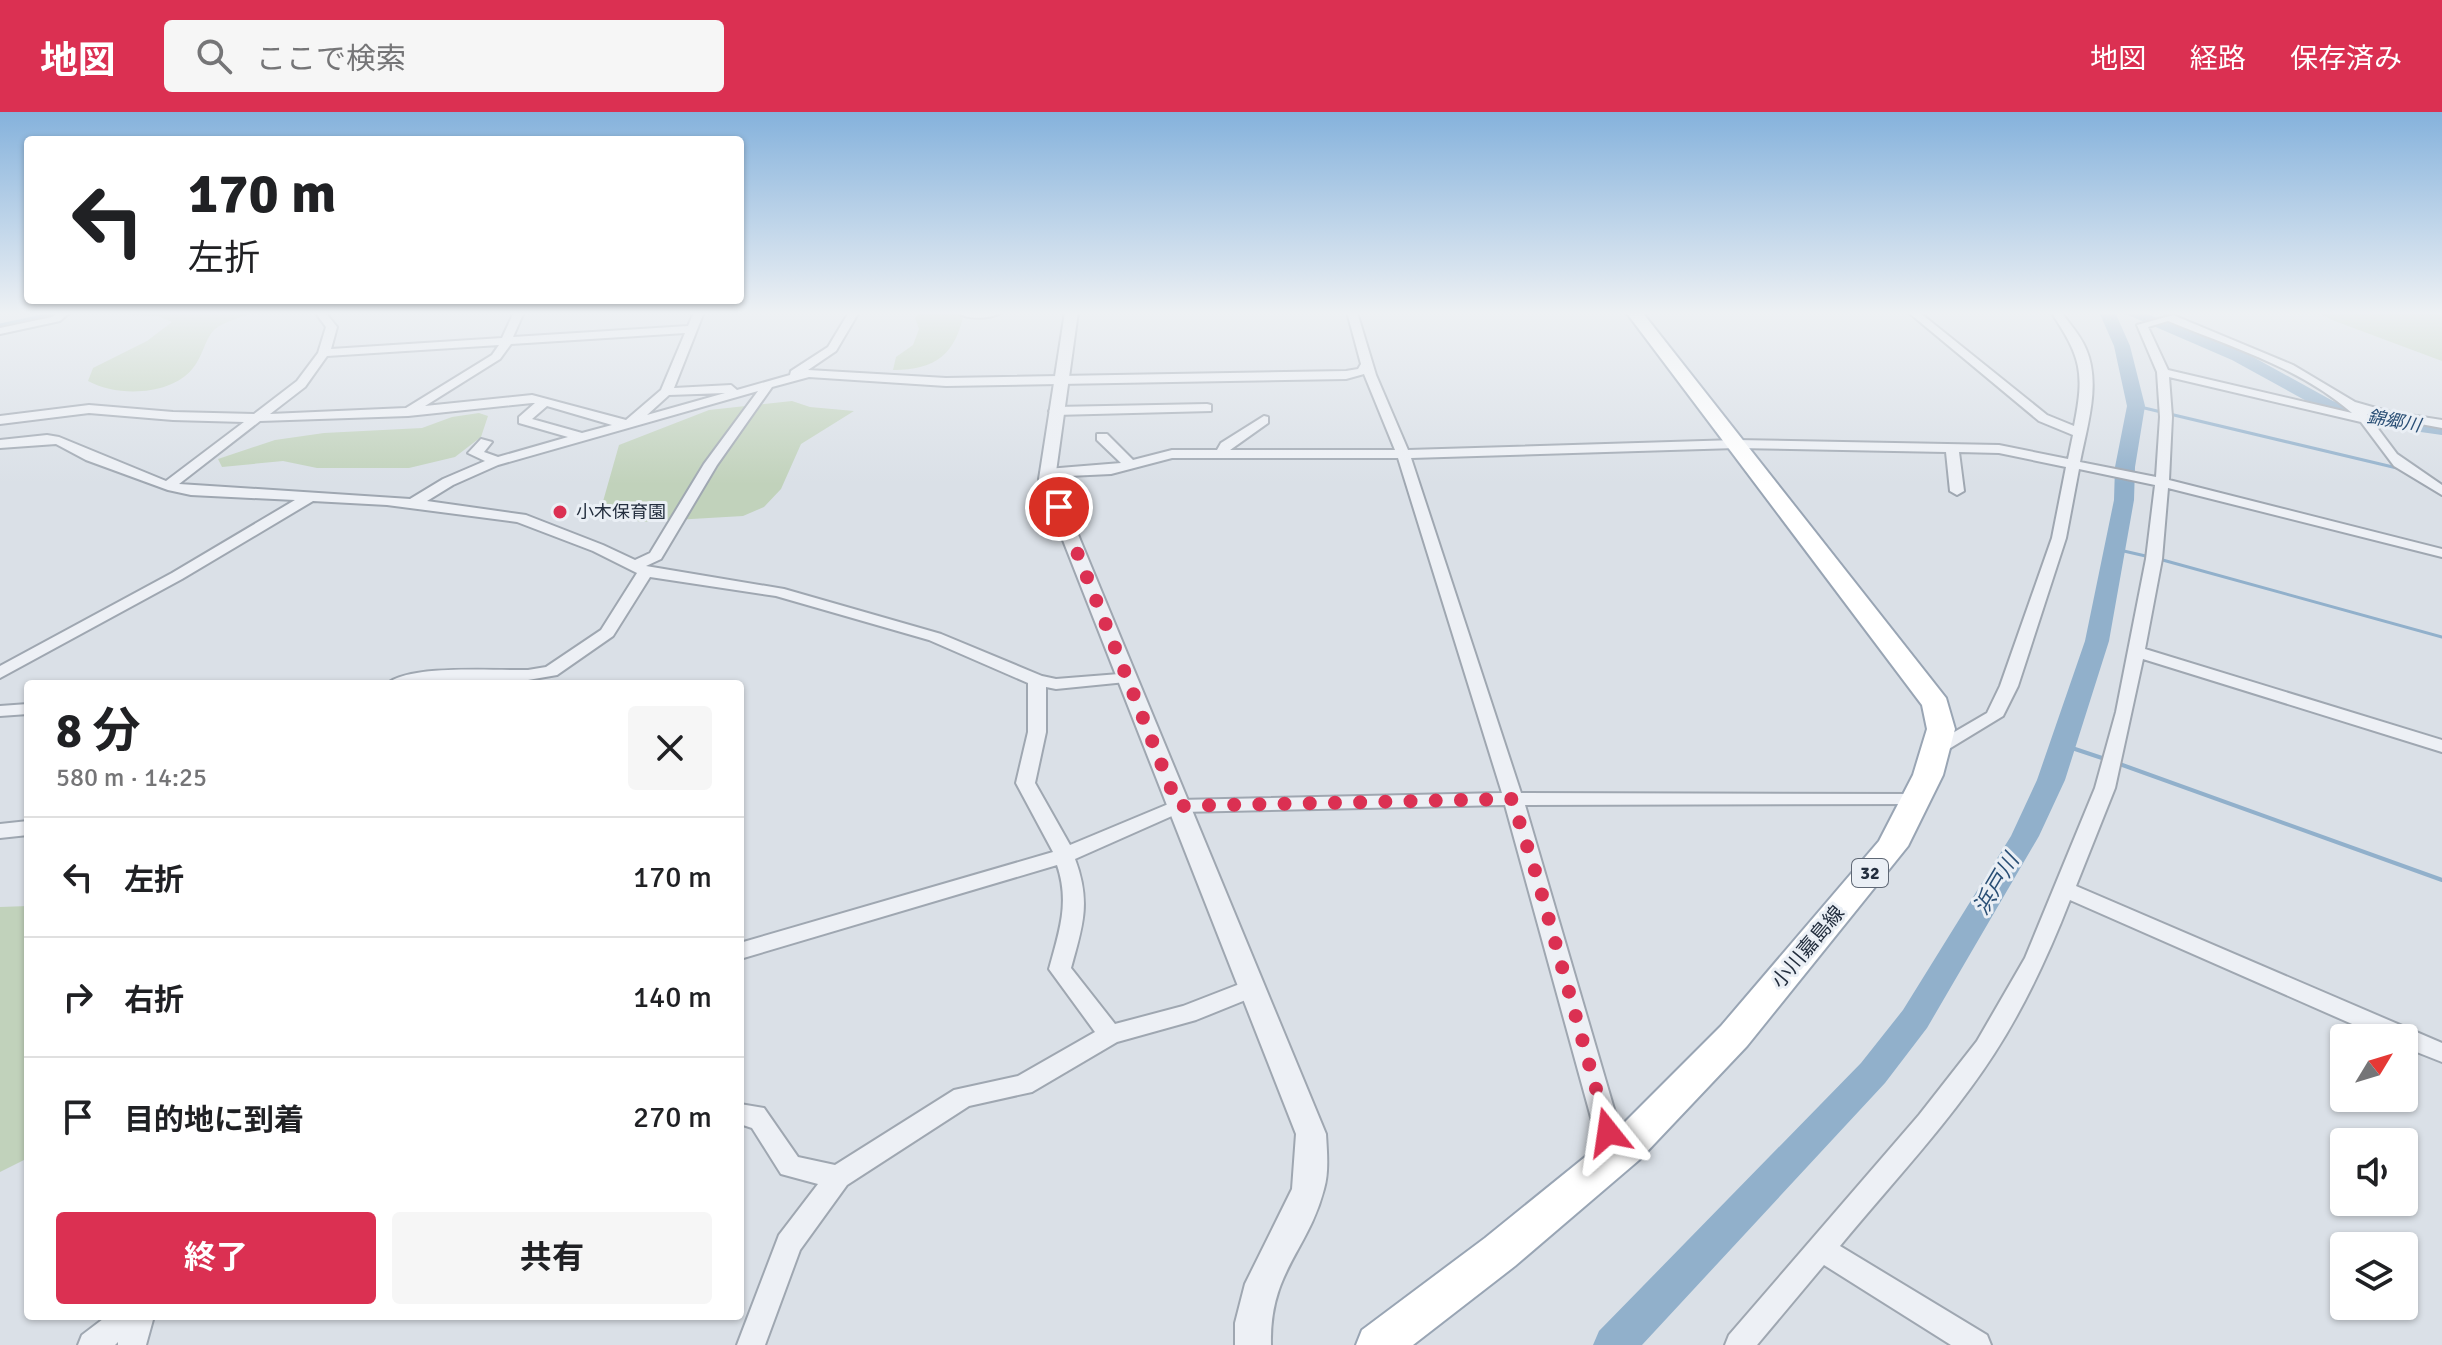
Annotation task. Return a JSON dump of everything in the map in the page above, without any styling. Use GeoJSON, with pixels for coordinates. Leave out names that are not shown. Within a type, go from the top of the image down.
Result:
{"type":"FeatureCollection","features":[{"type":"Feature","properties":{"kind":"main road","name":"小川嘉島線"},"geometry":{"type":"LineString","coordinates":[[1378,1345],[1500,1252],[1625,1148],[1754,1013],[1892,846],[1917,800],[1934,752],[1941,729],[1936,704],[1678,370]]}},
{"type":"Feature","properties":{"kind":"street"},"geometry":{"type":"LineString","coordinates":[[168,486],[292,391],[310,370]]}},
{"type":"Feature","properties":{"kind":"street"},"geometry":{"type":"LineString","coordinates":[[408,412],[476,370]]}},
{"type":"Feature","properties":{"kind":"street"},"geometry":{"type":"LineString","coordinates":[[629,424],[666,392],[676,370]]}},
{"type":"Feature","properties":{"kind":"street"},"geometry":{"type":"LineString","coordinates":[[786,379],[801,370]]}},
{"type":"Feature","properties":{"kind":"street"},"geometry":{"type":"LineString","coordinates":[[1062,370],[1047,473],[1250,989],[1311,1134],[1307,1194],[1259,1284],[1251,1322],[1253,1345]]}},
{"type":"Feature","properties":{"kind":"street"},"geometry":{"type":"LineString","coordinates":[[412,504],[448,482],[498,461],[786,379],[824,372],[946,382],[1346,375],[1363,370]]}},
{"type":"Feature","properties":{"kind":"street"},"geometry":{"type":"LineString","coordinates":[[1369,370],[1403,454],[1537,877],[1608,1132],[1625,1148]]}},
{"type":"Feature","properties":{"kind":"street"},"geometry":{"type":"LineString","coordinates":[[1984,370],[2043,418],[2080,433]]}},
{"type":"Feature","properties":{"kind":"street"},"geometry":{"type":"LineString","coordinates":[[1934,752],[1994,716],[2009,686],[2059,538],[2086,398],[2085,370]]}},
{"type":"Feature","properties":{"kind":"street"},"geometry":{"type":"LineString","coordinates":[[2289,370],[2352,406],[2367,420],[2389,453],[2414,474],[2442,491]]}},
{"type":"Feature","properties":{"kind":"street"},"geometry":{"type":"LineString","coordinates":[[1739,1345],[1928,1122],[1985,1048],[2036,959],[2105,788],[2125,712],[2154,559],[2166,417],[2163,372],[2367,420]]}},
{"type":"Feature","properties":{"kind":"street"},"geometry":{"type":"LineString","coordinates":[[666,392],[763,386]]}},
{"type":"Feature","properties":{"kind":"street"},"geometry":{"type":"LineString","coordinates":[[408,680],[529,680],[551,671],[607,633],[635,585],[640,569],[656,556],[711,464],[760,399],[763,386]]}},
{"type":"Feature","properties":{"kind":"street"},"geometry":{"type":"LineString","coordinates":[[0,420],[89,409],[253,418],[408,412],[532,399],[629,424]]}},
{"type":"Feature","properties":{"kind":"street"},"geometry":{"type":"LineString","coordinates":[[545,401],[523,420],[583,437]]}},
{"type":"Feature","properties":{"kind":"street"},"geometry":{"type":"LineString","coordinates":[[2352,406],[2388,416],[2442,424]]}},
{"type":"Feature","properties":{"kind":"street"},"geometry":{"type":"LineString","coordinates":[[1055,411],[1207,408]]}},
{"type":"Feature","properties":{"kind":"street"},"geometry":{"type":"LineString","coordinates":[[1221,454],[1226,446],[1264,420]]}},
{"type":"Feature","properties":{"kind":"street"},"geometry":{"type":"LineString","coordinates":[[1102,437],[1131,465]]}},
{"type":"Feature","properties":{"kind":"street"},"geometry":{"type":"LineString","coordinates":[[0,444],[47,439],[59,441],[91,457],[168,486],[191,491],[412,504],[521,518],[598,548],[640,569],[778,592],[935,637],[1037,680],[1056,684],[1126,677]]}},
{"type":"Feature","properties":{"kind":"street"},"geometry":{"type":"LineString","coordinates":[[486,442],[475,453],[498,461]]}},
{"type":"Feature","properties":{"kind":"street"},"geometry":{"type":"LineString","coordinates":[[1047,473],[1111,470],[1172,454],[1403,454],[1736,444],[1999,449],[2161,482],[2442,553]]}},
{"type":"Feature","properties":{"kind":"street"},"geometry":{"type":"LineString","coordinates":[[1952,448],[1957,491]]}},
{"type":"Feature","properties":{"kind":"street"},"geometry":{"type":"LineString","coordinates":[[0,673],[177,576],[308,499]]}},
{"type":"Feature","properties":{"kind":"street"},"geometry":{"type":"LineString","coordinates":[[2135,651],[2442,746]]}},
{"type":"Feature","properties":{"kind":"street"},"geometry":{"type":"LineString","coordinates":[[1037,680],[1037,732],[1025,783],[1047,815],[1064,856],[1075,903],[1060,969],[1110,1035]]}},
{"type":"Feature","properties":{"kind":"street"},"geometry":{"type":"LineString","coordinates":[[0,711],[24,709]]}},
{"type":"Feature","properties":{"kind":"street"},"geometry":{"type":"LineString","coordinates":[[744,950],[1064,856],[1178,806],[1512,799],[1917,800]]}},
{"type":"Feature","properties":{"kind":"street"},"geometry":{"type":"LineString","coordinates":[[0,831],[24,828]]}},
{"type":"Feature","properties":{"kind":"street"},"geometry":{"type":"LineString","coordinates":[[2063,889],[2442,1053]]}},
{"type":"Feature","properties":{"kind":"street"},"geometry":{"type":"LineString","coordinates":[[751,1345],[789,1244],[838,1177],[963,1097],[1023,1085],[1110,1035],[1188,1014],[1250,989]]}},
{"type":"Feature","properties":{"kind":"street"},"geometry":{"type":"LineString","coordinates":[[744,1114],[755,1115],[761,1121],[790,1166],[838,1177]]}},
{"type":"Feature","properties":{"kind":"street"},"geometry":{"type":"LineString","coordinates":[[1820,1248],[1977,1345]]}},
{"type":"Feature","properties":{"kind":"street"},"geometry":{"type":"LineString","coordinates":[[92,1345],[124,1320]]}},
{"type":"Feature","properties":{"kind":"street"},"geometry":{"type":"LineString","coordinates":[[132,1345],[139,1320]]}},
{"type":"Feature","properties":{"kind":"green space"},"geometry":{"type":"Polygon","coordinates":[[[92,370],[190,370],[171,384],[143,391],[114,390],[88,381],[92,370]]]}},
{"type":"Feature","properties":{"kind":"green space"},"geometry":{"type":"Polygon","coordinates":[[[792,401],[810,407],[854,411],[801,444],[781,489],[764,507],[743,516],[640,522],[602,505],[619,445],[709,410],[792,401]]]}},
{"type":"Feature","properties":{"kind":"green space"},"geometry":{"type":"Polygon","coordinates":[[[479,413],[488,416],[481,437],[455,457],[409,468],[317,468],[283,461],[222,467],[218,459],[275,440],[324,433],[422,428],[452,417],[479,413]]]}},
{"type":"Feature","properties":{"kind":"green space"},"geometry":{"type":"Polygon","coordinates":[[[24,906],[24,1160],[0,1172],[0,907],[24,906]]]}},
{"type":"Feature","properties":{"kind":"waterway","name":"浜戸川"},"geometry":{"type":"LineString","coordinates":[[1614,1345],[1873,1073],[1915,1019],[2025,836],[2051,780],[2097,641],[2124,500],[2125,467],[2136,406],[2127,370]]}},
{"type":"Feature","properties":{"kind":"waterway","name":"錦郷川"},"geometry":{"type":"LineString","coordinates":[[2263,370],[2327,405],[2385,422],[2442,429]]}},
{"type":"Feature","properties":{"kind":"waterway"},"geometry":{"type":"LineString","coordinates":[[2136,406],[2397,468]]}},
{"type":"Feature","properties":{"kind":"waterway"},"geometry":{"type":"LineString","coordinates":[[2115,549],[2150,557]]}},
{"type":"Feature","properties":{"kind":"waterway"},"geometry":{"type":"LineString","coordinates":[[2159,559],[2442,637]]}},
{"type":"Feature","properties":{"kind":"waterway"},"geometry":{"type":"LineString","coordinates":[[2063,745],[2105,759]]}},
{"type":"Feature","properties":{"kind":"waterway"},"geometry":{"type":"LineString","coordinates":[[2117,763],[2442,880]]}},
{"type":"Feature","properties":{"kind":"place","name":"小木保育園"},"geometry":{"type":"Point","coordinates":[560,512]}},
{"type":"Feature","properties":{"kind":"route"},"geometry":{"type":"LineString","coordinates":[[1059,507],[1178,806],[1512,799],[1537,877],[1608,1132]]}}]}
